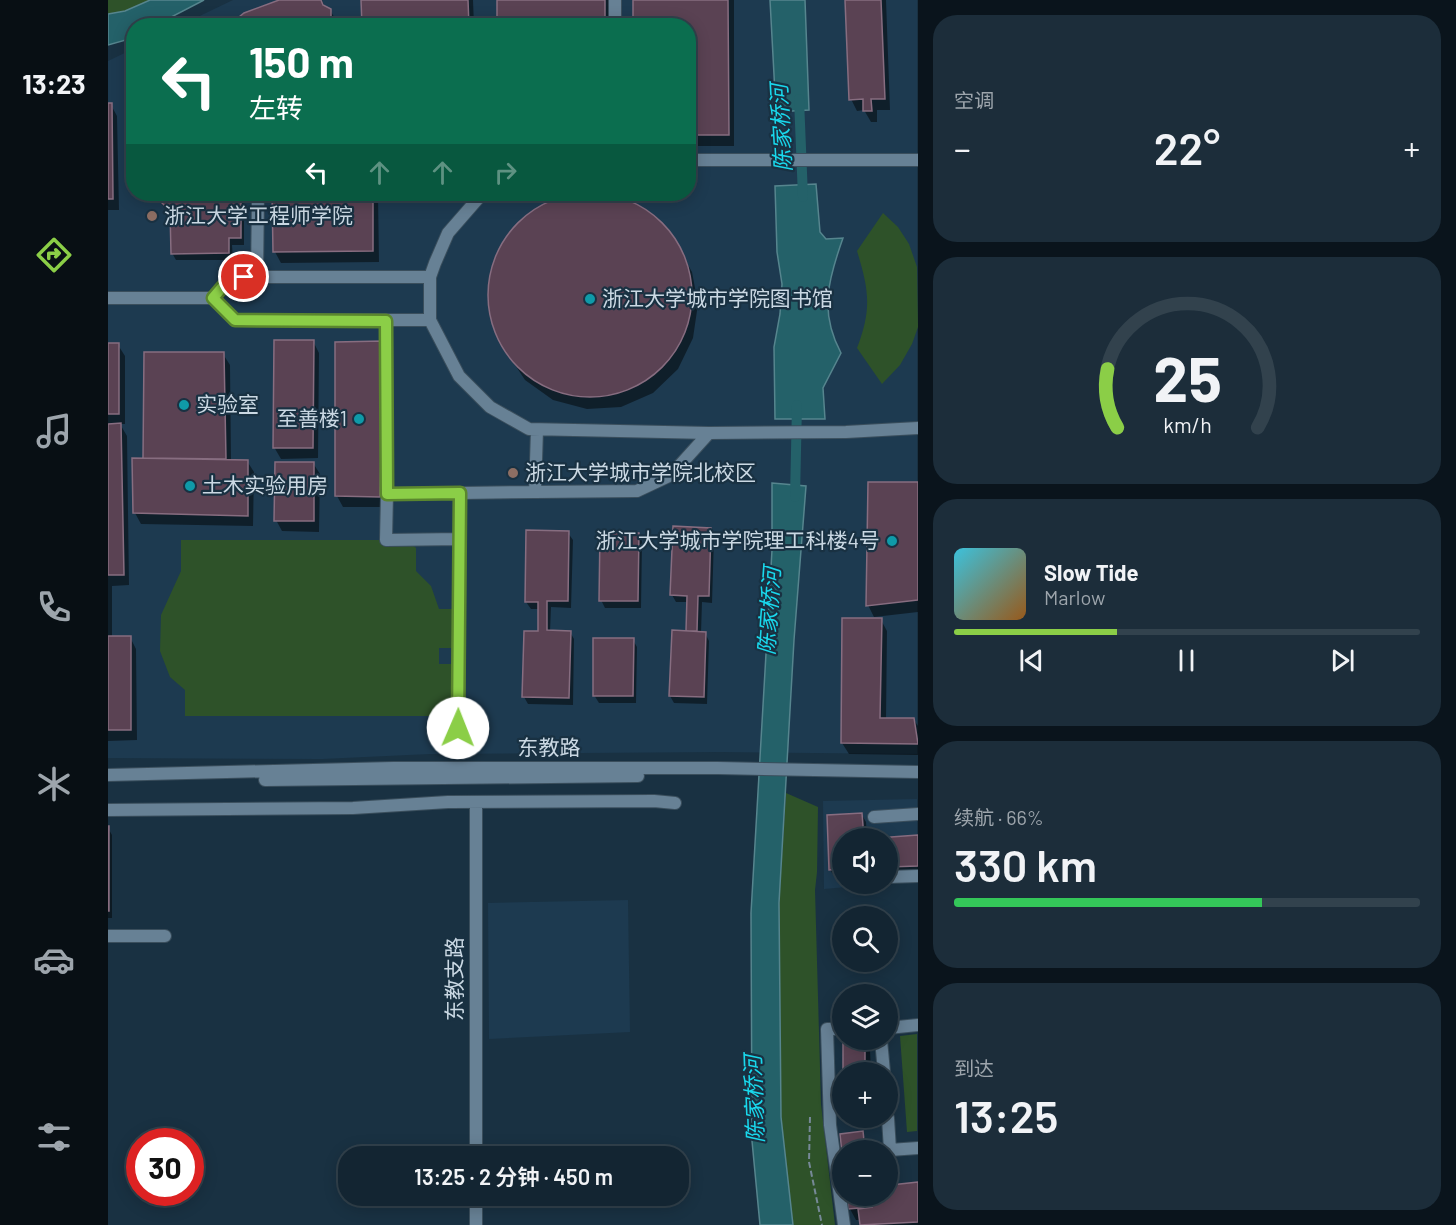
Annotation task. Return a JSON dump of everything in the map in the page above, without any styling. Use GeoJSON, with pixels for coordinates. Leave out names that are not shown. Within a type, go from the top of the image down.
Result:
{"type":"FeatureCollection","features":[{"type":"Feature","properties":{"kind":"street"},"geometry":{"type":"LineString","coordinates":[[615,0],[615,18]]}},
{"type":"Feature","properties":{"kind":"street"},"geometry":{"type":"LineString","coordinates":[[696,160],[918,160]]}},
{"type":"Feature","properties":{"kind":"street"},"geometry":{"type":"LineString","coordinates":[[257,277],[258,201]]}},
{"type":"Feature","properties":{"kind":"street"},"geometry":{"type":"LineString","coordinates":[[476,201],[448,233],[430,277],[430,320],[459,376],[482,401],[529,429],[708,433],[846,432],[918,428]]}},
{"type":"Feature","properties":{"kind":"street"},"geometry":{"type":"LineString","coordinates":[[213,298],[231,277],[430,277]]}},
{"type":"Feature","properties":{"kind":"street"},"geometry":{"type":"LineString","coordinates":[[108,298],[213,298],[235,320],[430,320]]}},
{"type":"Feature","properties":{"kind":"street"},"geometry":{"type":"LineString","coordinates":[[386,321],[386,540],[460,539]]}},
{"type":"Feature","properties":{"kind":"street"},"geometry":{"type":"LineString","coordinates":[[536,492],[537,430]]}},
{"type":"Feature","properties":{"kind":"street"},"geometry":{"type":"LineString","coordinates":[[387,494],[637,491],[671,475],[708,433]]}},
{"type":"Feature","properties":{"kind":"street"},"geometry":{"type":"LineString","coordinates":[[458,728],[460,493]]}},
{"type":"Feature","properties":{"kind":"street","name":"东教路"},"geometry":{"type":"LineString","coordinates":[[108,775],[393,768],[826,774],[918,779]]}},
{"type":"Feature","properties":{"kind":"street","name":"东教路"},"geometry":{"type":"LineString","coordinates":[[108,782],[719,772]]}},
{"type":"Feature","properties":{"kind":"street","name":"东教路"},"geometry":{"type":"LineString","coordinates":[[826,774],[918,772]]}},
{"type":"Feature","properties":{"kind":"street"},"geometry":{"type":"LineString","coordinates":[[108,810],[353,807],[476,802],[654,801],[675,803]]}},
{"type":"Feature","properties":{"kind":"street","name":"东教支路"},"geometry":{"type":"LineString","coordinates":[[476,802],[476,1146]]}},
{"type":"Feature","properties":{"kind":"street"},"geometry":{"type":"LineString","coordinates":[[874,817],[918,814]]}},
{"type":"Feature","properties":{"kind":"street"},"geometry":{"type":"LineString","coordinates":[[898,877],[918,876]]}},
{"type":"Feature","properties":{"kind":"street"},"geometry":{"type":"LineString","coordinates":[[108,936],[165,936]]}},
{"type":"Feature","properties":{"kind":"street"},"geometry":{"type":"LineString","coordinates":[[898,1027],[918,1025]]}},
{"type":"Feature","properties":{"kind":"street"},"geometry":{"type":"LineString","coordinates":[[832,1029],[827,1029],[830,1125],[844,1225]]}},
{"type":"Feature","properties":{"kind":"street"},"geometry":{"type":"LineString","coordinates":[[889,1128],[891,1150],[918,1148]]}},
{"type":"Feature","properties":{"kind":"street"},"geometry":{"type":"LineString","coordinates":[[476,1206],[476,1225]]}},
{"type":"Feature","properties":{"kind":"path"},"geometry":{"type":"LineString","coordinates":[[810,1117],[810,1162],[822,1225]]}},
{"type":"Feature","properties":{"kind":"shaded area"},"geometry":{"type":"Polygon","coordinates":[[[108,0],[150,0],[125,11],[108,14],[108,0]]]}},
{"type":"Feature","properties":{"kind":"shaded area","name":"浙江大学城市学院北校区"},"geometry":{"type":"Polygon","coordinates":[[[233,0],[917,0],[917,754],[721,752],[430,754],[322,759],[108,758],[108,61],[126,52],[126,201],[696,201],[696,18],[196,18],[233,0]]]}},
{"type":"Feature","properties":{"kind":"shaded area"},"geometry":{"type":"Polygon","coordinates":[[[883,213],[898,227],[909,244],[917,267],[918,327],[912,344],[900,365],[882,384],[857,348],[865,322],[867,300],[857,251],[883,213]]]}},
{"type":"Feature","properties":{"kind":"shaded area"},"geometry":{"type":"Polygon","coordinates":[[[181,540],[407,540],[416,548],[416,571],[431,586],[439,609],[454,609],[454,648],[439,648],[439,664],[452,664],[452,716],[185,716],[185,690],[170,677],[160,651],[161,615],[181,571],[181,540]]]}},
{"type":"Feature","properties":{"kind":"shaded area"},"geometry":{"type":"Polygon","coordinates":[[[786,793],[818,807],[815,890],[821,1104],[835,1225],[793,1225],[781,1117],[779,903],[786,793]]]}},
{"type":"Feature","properties":{"kind":"shaded area"},"geometry":{"type":"Polygon","coordinates":[[[917,799],[917,881],[898,882],[898,828],[832,828],[832,888],[824,889],[823,801],[917,799]]]}},
{"type":"Feature","properties":{"kind":"shaded area"},"geometry":{"type":"Polygon","coordinates":[[[628,900],[630,1032],[489,1039],[488,903],[628,900]]]}},
{"type":"Feature","properties":{"kind":"shaded area"},"geometry":{"type":"Polygon","coordinates":[[[917,1034],[917,1131],[907,1132],[900,1036],[917,1034]]]}},
{"type":"Feature","properties":{"kind":"water"},"geometry":{"type":"Polygon","coordinates":[[[150,0],[204,0],[169,18],[126,18],[126,40],[108,45],[108,14],[125,11],[150,0]]]}},
{"type":"Feature","properties":{"kind":"water"},"geometry":{"type":"Polygon","coordinates":[[[770,0],[805,0],[809,110],[776,112],[770,0]]]}},
{"type":"Feature","properties":{"kind":"water"},"geometry":{"type":"Polygon","coordinates":[[[816,184],[820,232],[826,239],[843,238],[833,268],[828,296],[830,324],[841,353],[823,388],[825,419],[775,419],[774,347],[782,284],[777,252],[775,186],[816,184]]]}},
{"type":"Feature","properties":{"kind":"water"},"geometry":{"type":"Polygon","coordinates":[[[772,483],[806,486],[794,640],[779,903],[781,1117],[793,1225],[760,1225],[752,1141],[751,913],[772,550],[772,483]]]}},
{"type":"Feature","properties":{"kind":"building"},"geometry":{"type":"Polygon","coordinates":[[[279,0],[321,0],[323,5],[331,9],[331,18],[238,18],[244,13],[279,0]]]}},
{"type":"Feature","properties":{"kind":"building"},"geometry":{"type":"Polygon","coordinates":[[[361,0],[468,0],[469,18],[362,18],[361,0]]]}},
{"type":"Feature","properties":{"kind":"building"},"geometry":{"type":"Polygon","coordinates":[[[497,0],[605,0],[605,18],[497,18],[497,0]]]}},
{"type":"Feature","properties":{"kind":"building"},"geometry":{"type":"Polygon","coordinates":[[[633,0],[728,0],[729,135],[696,135],[696,18],[633,18],[633,0]]]}},
{"type":"Feature","properties":{"kind":"building"},"geometry":{"type":"Polygon","coordinates":[[[845,0],[881,0],[885,99],[871,99],[872,111],[863,111],[863,99],[849,100],[845,0]]]}},
{"type":"Feature","properties":{"kind":"building"},"geometry":{"type":"Polygon","coordinates":[[[108,103],[112,103],[113,199],[108,199],[108,103]]]}},
{"type":"Feature","properties":{"kind":"building"},"geometry":{"type":"Polygon","coordinates":[[[160,201],[241,201],[241,238],[229,238],[229,253],[171,254],[170,211],[160,201]]]}},
{"type":"Feature","properties":{"kind":"building"},"geometry":{"type":"Polygon","coordinates":[[[272,201],[373,201],[373,251],[273,252],[272,201]]]}},
{"type":"Feature","properties":{"kind":"building","name":"浙江大学城市学院图书馆"},"geometry":{"type":"Polygon","coordinates":[[[551,201],[629,201],[647,210],[675,238],[688,265],[692,285],[692,305],[688,325],[669,360],[655,374],[638,385],[620,393],[600,397],[580,397],[560,393],[525,374],[511,360],[500,343],[492,325],[488,305],[488,285],[492,265],[505,238],[525,216],[551,201]]]}},
{"type":"Feature","properties":{"kind":"building"},"geometry":{"type":"Polygon","coordinates":[[[274,340],[314,340],[313,448],[273,448],[274,340]]]}},
{"type":"Feature","properties":{"kind":"building","name":"至善楼1"},"geometry":{"type":"Polygon","coordinates":[[[383,341],[380,497],[335,496],[335,342],[383,341]]]}},
{"type":"Feature","properties":{"kind":"building"},"geometry":{"type":"Polygon","coordinates":[[[108,343],[119,343],[119,414],[108,414],[108,343]]]}},
{"type":"Feature","properties":{"kind":"building","name":"实验室"},"geometry":{"type":"Polygon","coordinates":[[[144,352],[224,352],[226,459],[143,458],[144,352]]]}},
{"type":"Feature","properties":{"kind":"building"},"geometry":{"type":"Polygon","coordinates":[[[121,423],[124,575],[108,575],[108,424],[121,423]]]}},
{"type":"Feature","properties":{"kind":"building","name":"土木实验用房"},"geometry":{"type":"Polygon","coordinates":[[[132,458],[248,460],[248,516],[133,513],[132,458]]]}},
{"type":"Feature","properties":{"kind":"building"},"geometry":{"type":"Polygon","coordinates":[[[275,462],[314,462],[314,521],[274,521],[275,462]]]}},
{"type":"Feature","properties":{"kind":"building","name":"浙江大学城市学院理工科楼4号"},"geometry":{"type":"Polygon","coordinates":[[[868,482],[918,482],[918,600],[866,606],[868,482]]]}},
{"type":"Feature","properties":{"kind":"building"},"geometry":{"type":"Polygon","coordinates":[[[673,526],[711,528],[709,596],[698,596],[697,631],[686,631],[687,596],[670,595],[673,526]]]}},
{"type":"Feature","properties":{"kind":"building"},"geometry":{"type":"Polygon","coordinates":[[[526,530],[569,531],[568,601],[547,601],[547,630],[571,631],[569,698],[522,697],[524,631],[538,631],[538,602],[525,602],[526,530]]]}},
{"type":"Feature","properties":{"kind":"building"},"geometry":{"type":"Polygon","coordinates":[[[600,532],[639,533],[638,601],[599,601],[600,532]]]}},
{"type":"Feature","properties":{"kind":"building"},"geometry":{"type":"Polygon","coordinates":[[[842,618],[882,618],[880,718],[914,718],[918,744],[841,743],[842,618]]]}},
{"type":"Feature","properties":{"kind":"building"},"geometry":{"type":"Polygon","coordinates":[[[672,630],[706,632],[704,697],[669,696],[672,630]]]}},
{"type":"Feature","properties":{"kind":"building"},"geometry":{"type":"Polygon","coordinates":[[[108,636],[131,636],[131,730],[108,730],[108,636]]]}},
{"type":"Feature","properties":{"kind":"building"},"geometry":{"type":"Polygon","coordinates":[[[593,638],[634,638],[633,696],[593,696],[593,638]]]}},
{"type":"Feature","properties":{"kind":"building"},"geometry":{"type":"Polygon","coordinates":[[[862,813],[863,828],[832,828],[832,870],[829,870],[827,815],[862,813]]]}},
{"type":"Feature","properties":{"kind":"building"},"geometry":{"type":"Polygon","coordinates":[[[109,826],[109,911],[108,911],[109,826]]]}},
{"type":"Feature","properties":{"kind":"building"},"geometry":{"type":"Polygon","coordinates":[[[918,835],[918,866],[898,867],[898,836],[918,835]]]}},
{"type":"Feature","properties":{"kind":"building"},"geometry":{"type":"Polygon","coordinates":[[[843,1050],[865,1050],[865,1062],[843,1062],[843,1050]]]}},
{"type":"Feature","properties":{"kind":"building"},"geometry":{"type":"Polygon","coordinates":[[[863,1131],[864,1140],[841,1140],[840,1134],[863,1131]]]}},
{"type":"Feature","properties":{"kind":"building"},"geometry":{"type":"Polygon","coordinates":[[[918,1182],[918,1222],[860,1225],[858,1209],[872,1206],[898,1206],[898,1184],[918,1182]]]}},
{"type":"Feature","properties":{"kind":"building"},"geometry":{"type":"Polygon","coordinates":[[[848,1206],[872,1207],[848,1209],[848,1206]]]}},
{"type":"Feature","properties":{"kind":"waterway","name":"陈家桥河"},"geometry":{"type":"LineString","coordinates":[[799,99],[803,197]]}},
{"type":"Feature","properties":{"kind":"waterway","name":"陈家桥河"},"geometry":{"type":"LineString","coordinates":[[795,497],[797,405]]}},
{"type":"Feature","properties":{"kind":"place","name":"浙江大学工程师学院"},"geometry":{"type":"Point","coordinates":[152,216]}},
{"type":"Feature","properties":{"kind":"place","name":"浙江大学城市学院图书馆"},"geometry":{"type":"Point","coordinates":[590,299]}},
{"type":"Feature","properties":{"kind":"place","name":"实验室"},"geometry":{"type":"Point","coordinates":[184,405]}},
{"type":"Feature","properties":{"kind":"place","name":"至善楼1"},"geometry":{"type":"Point","coordinates":[359,419]}},
{"type":"Feature","properties":{"kind":"place","name":"浙江大学城市学院北校区"},"geometry":{"type":"Point","coordinates":[513,473]}},
{"type":"Feature","properties":{"kind":"place","name":"土木实验用房"},"geometry":{"type":"Point","coordinates":[190,486]}},
{"type":"Feature","properties":{"kind":"place","name":"浙江大学城市学院理工科楼4号"},"geometry":{"type":"Point","coordinates":[892,541]}},
{"type":"Feature","properties":{"kind":"route"},"geometry":{"type":"LineString","coordinates":[[244,277],[231,277],[213,298],[235,320],[386,321],[387,494],[460,493],[458,728]]}}]}
